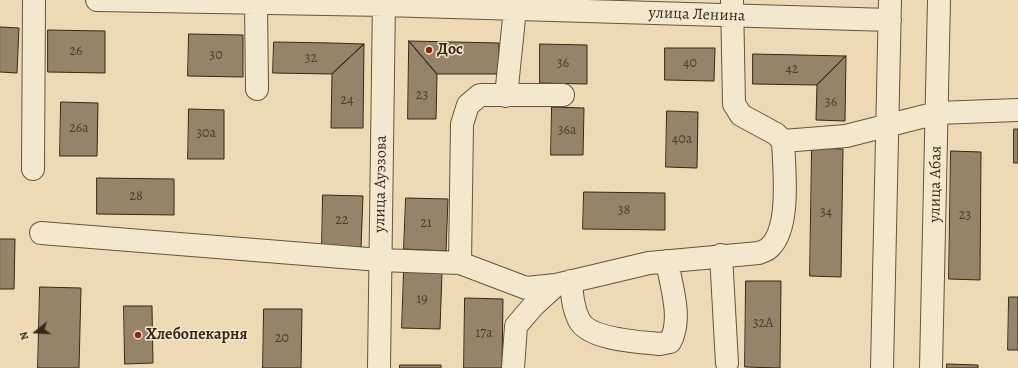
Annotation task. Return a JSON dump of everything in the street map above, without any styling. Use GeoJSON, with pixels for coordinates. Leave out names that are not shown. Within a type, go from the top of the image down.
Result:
{"type":"FeatureCollection","features":[{"type":"Feature","properties":{"kind":"street"},"geometry":{"type":"LineString","coordinates":[[34,0],[34,169]]}},
{"type":"Feature","properties":{"kind":"street","name":"улица Ленина"},"geometry":{"type":"LineString","coordinates":[[97,0],[890,10]]}},
{"type":"Feature","properties":{"kind":"street","name":"улица Абая"},"geometry":{"type":"LineString","coordinates":[[931,368],[940,0]]}},
{"type":"Feature","properties":{"kind":"street"},"geometry":{"type":"LineString","coordinates":[[248,2],[257,89]]}},
{"type":"Feature","properties":{"kind":"street","name":"улица Ауэзова"},"geometry":{"type":"LineString","coordinates":[[379,368],[384,3]]}},
{"type":"Feature","properties":{"kind":"street"},"geometry":{"type":"LineString","coordinates":[[506,96],[529,6]]}},
{"type":"Feature","properties":{"kind":"street"},"geometry":{"type":"LineString","coordinates":[[41,233],[380,260],[460,263],[526,288],[563,283],[649,263],[721,255],[759,253],[770,248],[780,232],[784,208],[785,176],[783,141],[776,134],[741,115],[734,104],[732,8]]}},
{"type":"Feature","properties":{"kind":"street"},"geometry":{"type":"LineString","coordinates":[[882,368],[890,10]]}},
{"type":"Feature","properties":{"kind":"street"},"geometry":{"type":"LineString","coordinates":[[460,263],[462,124],[468,105],[480,95],[564,95]]}},
{"type":"Feature","properties":{"kind":"street"},"geometry":{"type":"LineString","coordinates":[[783,141],[846,136],[887,124],[937,113],[1018,110]]}},
{"type":"Feature","properties":{"kind":"street"},"geometry":{"type":"LineString","coordinates":[[721,255],[727,363]]}},
{"type":"Feature","properties":{"kind":"street"},"geometry":{"type":"LineString","coordinates":[[563,283],[574,304],[580,322],[597,335],[660,344],[670,342],[675,332],[675,304],[667,261]]}},
{"type":"Feature","properties":{"kind":"street"},"geometry":{"type":"LineString","coordinates":[[513,368],[516,326],[534,305],[563,283]]}},
{"type":"Feature","properties":{"kind":"building"},"geometry":{"type":"Polygon","coordinates":[[[0,27],[19,28],[17,73],[0,72],[0,27]]]}},
{"type":"Feature","properties":{"kind":"building"},"geometry":{"type":"Polygon","coordinates":[[[48,30],[105,31],[105,73],[48,72],[48,30]]]}},
{"type":"Feature","properties":{"kind":"building"},"geometry":{"type":"Polygon","coordinates":[[[189,34],[243,35],[243,77],[188,76],[189,34]]]}},
{"type":"Feature","properties":{"kind":"building"},"geometry":{"type":"Polygon","coordinates":[[[409,41],[437,74],[436,119],[408,119],[409,41]]]}},
{"type":"Feature","properties":{"kind":"building"},"geometry":{"type":"Polygon","coordinates":[[[409,41],[499,43],[499,74],[437,74],[409,41]]]}},
{"type":"Feature","properties":{"kind":"building"},"geometry":{"type":"Polygon","coordinates":[[[274,42],[364,44],[332,74],[273,73],[274,42]]]}},
{"type":"Feature","properties":{"kind":"building"},"geometry":{"type":"Polygon","coordinates":[[[364,44],[363,128],[331,128],[332,74],[364,44]]]}},
{"type":"Feature","properties":{"kind":"building"},"geometry":{"type":"Polygon","coordinates":[[[540,44],[587,45],[587,84],[540,83],[540,44]]]}},
{"type":"Feature","properties":{"kind":"building"},"geometry":{"type":"Polygon","coordinates":[[[665,48],[715,48],[714,81],[665,80],[665,48]]]}},
{"type":"Feature","properties":{"kind":"building"},"geometry":{"type":"Polygon","coordinates":[[[753,54],[846,56],[817,85],[753,84],[753,54]]]}},
{"type":"Feature","properties":{"kind":"building"},"geometry":{"type":"Polygon","coordinates":[[[846,56],[845,121],[816,120],[817,85],[846,56]]]}},
{"type":"Feature","properties":{"kind":"building"},"geometry":{"type":"Polygon","coordinates":[[[61,102],[98,103],[97,156],[60,156],[61,102]]]}},
{"type":"Feature","properties":{"kind":"building"},"geometry":{"type":"Polygon","coordinates":[[[552,107],[584,108],[583,155],[551,155],[552,107]]]}},
{"type":"Feature","properties":{"kind":"building"},"geometry":{"type":"Polygon","coordinates":[[[189,109],[224,110],[224,159],[188,159],[189,109]]]}},
{"type":"Feature","properties":{"kind":"building"},"geometry":{"type":"Polygon","coordinates":[[[667,111],[698,112],[697,168],[666,167],[667,111]]]}},
{"type":"Feature","properties":{"kind":"building"},"geometry":{"type":"Polygon","coordinates":[[[1014,129],[1018,129],[1018,163],[1014,163],[1014,129]]]}},
{"type":"Feature","properties":{"kind":"building"},"geometry":{"type":"Polygon","coordinates":[[[812,148],[843,149],[841,277],[810,276],[812,148]]]}},
{"type":"Feature","properties":{"kind":"building"},"geometry":{"type":"Polygon","coordinates":[[[951,151],[981,152],[980,280],[949,279],[951,151]]]}},
{"type":"Feature","properties":{"kind":"building"},"geometry":{"type":"Polygon","coordinates":[[[97,178],[174,179],[174,215],[97,214],[97,178]]]}},
{"type":"Feature","properties":{"kind":"building"},"geometry":{"type":"Polygon","coordinates":[[[584,192],[665,193],[665,230],[583,229],[584,192]]]}},
{"type":"Feature","properties":{"kind":"building"},"geometry":{"type":"Polygon","coordinates":[[[323,195],[363,196],[361,248],[322,247],[323,195]]]}},
{"type":"Feature","properties":{"kind":"building"},"geometry":{"type":"Polygon","coordinates":[[[406,198],[448,199],[446,251],[404,249],[406,198]]]}},
{"type":"Feature","properties":{"kind":"building"},"geometry":{"type":"Polygon","coordinates":[[[0,239],[15,239],[14,289],[0,289],[0,239]]]}},
{"type":"Feature","properties":{"kind":"building"},"geometry":{"type":"Polygon","coordinates":[[[404,271],[442,272],[440,329],[402,328],[404,271]]]}},
{"type":"Feature","properties":{"kind":"building"},"geometry":{"type":"Polygon","coordinates":[[[746,281],[781,281],[780,368],[745,367],[746,281]]]}},
{"type":"Feature","properties":{"kind":"building"},"geometry":{"type":"Polygon","coordinates":[[[40,287],[81,288],[79,368],[38,368],[40,287]]]}},
{"type":"Feature","properties":{"kind":"building"},"geometry":{"type":"Polygon","coordinates":[[[1009,297],[1018,297],[1018,350],[1008,350],[1009,297]]]}},
{"type":"Feature","properties":{"kind":"building"},"geometry":{"type":"Polygon","coordinates":[[[465,298],[503,299],[502,368],[464,368],[465,298]]]}},
{"type":"Feature","properties":{"kind":"building","name":"Хлебопекарня"},"geometry":{"type":"Polygon","coordinates":[[[124,306],[152,306],[153,363],[125,364],[124,306]]]}},
{"type":"Feature","properties":{"kind":"building"},"geometry":{"type":"Polygon","coordinates":[[[264,309],[302,309],[301,368],[263,368],[264,309]]]}},
{"type":"Feature","properties":{"kind":"building"},"geometry":{"type":"Polygon","coordinates":[[[947,364],[978,365],[978,368],[947,368],[947,364]]]}},
{"type":"Feature","properties":{"kind":"building"},"geometry":{"type":"Polygon","coordinates":[[[400,365],[441,365],[441,368],[400,368],[400,365]]]}},
{"type":"Feature","properties":{"kind":"place","name":"Дос"},"geometry":{"type":"Point","coordinates":[429,50]}},
{"type":"Feature","properties":{"kind":"place","name":"Хлебопекарня"},"geometry":{"type":"Point","coordinates":[138,335]}}]}
